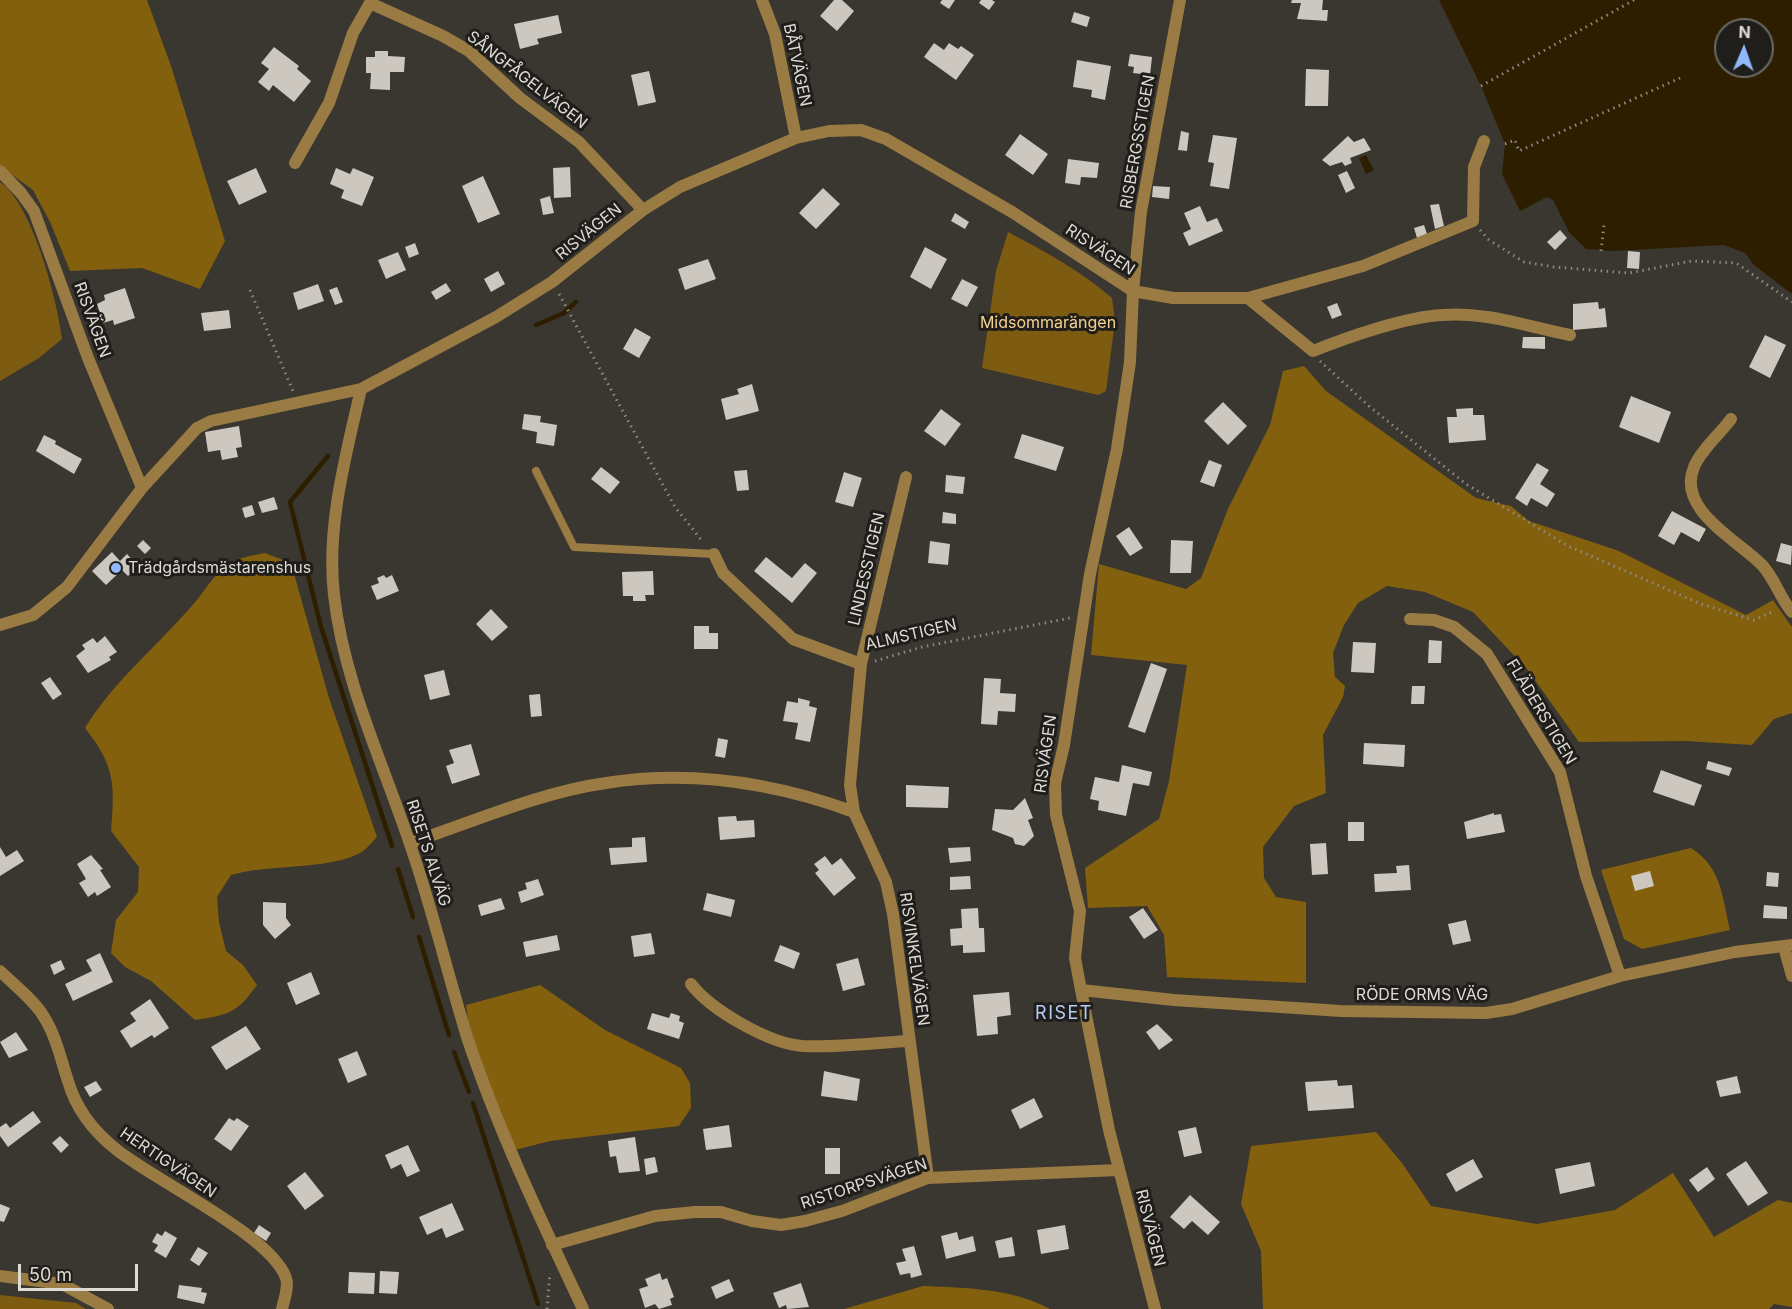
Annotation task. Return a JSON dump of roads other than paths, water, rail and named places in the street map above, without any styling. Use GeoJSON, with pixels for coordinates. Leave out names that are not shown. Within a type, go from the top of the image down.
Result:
{"type":"FeatureCollection","features":[{"type":"Feature","properties":{"kind":"street","name":"BÅTVÄGEN"},"geometry":{"type":"LineString","coordinates":[[762,0],[775,34],[796,138]]}},
{"type":"Feature","properties":{"kind":"street","name":"RISBERGSSTIGEN"},"geometry":{"type":"LineString","coordinates":[[1133,291],[1142,212],[1180,0]]}},
{"type":"Feature","properties":{"kind":"street","name":"SÅNGFÅGELVÄGEN"},"geometry":{"type":"LineString","coordinates":[[295,163],[329,103],[353,33],[370,2],[443,36],[469,51],[520,98],[579,142],[643,210]]}},
{"type":"Feature","properties":{"kind":"street","name":"RISVÄGEN"},"geometry":{"type":"LineString","coordinates":[[0,626],[33,615],[67,587],[142,488],[197,428],[211,421],[362,389],[496,317],[552,282],[643,210],[680,187],[796,138],[829,132],[861,130],[886,139],[1012,212],[1133,291],[1130,362],[1117,449],[1090,574],[1064,745],[1055,783],[1056,815],[1080,911],[1075,958],[1081,990],[1119,1170],[1155,1309]]}},
{"type":"Feature","properties":{"kind":"street"},"geometry":{"type":"LineString","coordinates":[[1133,291],[1173,298],[1248,298],[1363,266],[1473,221],[1474,167],[1484,141]]}},
{"type":"Feature","properties":{"kind":"street","name":"RISVÄGEN"},"geometry":{"type":"LineString","coordinates":[[0,171],[34,211],[88,358],[142,488]]}},
{"type":"Feature","properties":{"kind":"street"},"geometry":{"type":"LineString","coordinates":[[1248,298],[1313,351],[1394,326],[1442,315],[1479,316],[1570,335]]}},
{"type":"Feature","properties":{"kind":"street","name":"RISETS ALVÄG"},"geometry":{"type":"LineString","coordinates":[[362,389],[334,536],[334,595],[348,664],[368,729],[410,843],[483,1081],[552,1245],[583,1309]]}},
{"type":"Feature","properties":{"kind":"street"},"geometry":{"type":"LineString","coordinates":[[1731,420],[1695,466],[1691,483],[1692,496],[1714,525],[1763,566],[1789,608]]}},
{"type":"Feature","properties":{"kind":"street","name":"LINDESSTIGEN"},"geometry":{"type":"LineString","coordinates":[[854,812],[850,785],[861,664],[906,477]]}},
{"type":"Feature","properties":{"kind":"street","name":"ALMSTIGEN"},"geometry":{"type":"LineString","coordinates":[[714,554],[723,573],[793,639],[861,664]]}},
{"type":"Feature","properties":{"kind":"street","name":"FLÄDERSTIGEN"},"geometry":{"type":"LineString","coordinates":[[1410,619],[1434,620],[1454,627],[1488,654],[1560,772],[1586,876],[1620,976]]}},
{"type":"Feature","properties":{"kind":"street"},"geometry":{"type":"LineString","coordinates":[[410,843],[551,796],[604,783],[652,778],[718,780],[768,787],[812,796],[854,812]]}},
{"type":"Feature","properties":{"kind":"street","name":"RISVINKELVÄGEN"},"geometry":{"type":"LineString","coordinates":[[854,812],[886,882],[893,914],[908,1041],[928,1178]]}},
{"type":"Feature","properties":{"kind":"street"},"geometry":{"type":"LineString","coordinates":[[1788,946],[1792,976]]}},
{"type":"Feature","properties":{"kind":"street","name":"RÖDE ORMS VÄG"},"geometry":{"type":"LineString","coordinates":[[1081,990],[1174,1000],[1341,1011],[1475,1014],[1512,1009],[1620,976],[1735,952],[1788,946]]}},
{"type":"Feature","properties":{"kind":"street","name":"HERTIGVÄGEN"},"geometry":{"type":"LineString","coordinates":[[0,971],[44,1016],[68,1083],[90,1126],[117,1150],[155,1177],[256,1240],[278,1262],[287,1280],[282,1309]]}},
{"type":"Feature","properties":{"kind":"street"},"geometry":{"type":"LineString","coordinates":[[691,984],[706,1002],[730,1018],[782,1041],[818,1046],[908,1041]]}},
{"type":"Feature","properties":{"kind":"street","name":"RISTORPSVÄGEN"},"geometry":{"type":"LineString","coordinates":[[552,1245],[655,1216],[694,1212],[722,1212],[752,1221],[781,1225],[805,1221],[842,1211],[928,1178],[1119,1170]]}},
{"type":"Feature","properties":{"kind":"street"},"geometry":{"type":"LineString","coordinates":[[0,1276],[62,1284],[108,1309]]}},
{"type":"Feature","properties":{"kind":"lane"},"geometry":{"type":"LineString","coordinates":[[536,471],[574,547],[714,554]]}},
{"type":"Feature","properties":{"kind":"waterway"},"geometry":{"type":"LineString","coordinates":[[536,325],[564,313],[576,302]]}},
{"type":"Feature","properties":{"kind":"waterway"},"geometry":{"type":"LineString","coordinates":[[328,456],[290,502],[321,627],[392,846]]}},
{"type":"Feature","properties":{"kind":"waterway"},"geometry":{"type":"LineString","coordinates":[[398,869],[413,917]]}},
{"type":"Feature","properties":{"kind":"waterway"},"geometry":{"type":"LineString","coordinates":[[419,937],[449,1035]]}},
{"type":"Feature","properties":{"kind":"waterway"},"geometry":{"type":"LineString","coordinates":[[454,1052],[469,1092]]}},
{"type":"Feature","properties":{"kind":"waterway"},"geometry":{"type":"LineString","coordinates":[[473,1103],[538,1304]]}},
{"type":"Feature","properties":{"kind":"place","name":"Trädgårdsmästarenshus"},"geometry":{"type":"Point","coordinates":[116,568]}},
{"type":"Feature","properties":{"kind":"district","name":"RISET"},"geometry":{"type":"Point","coordinates":[1064,1014]}},
{"type":"Feature","properties":{"kind":"park label","name":"Midsommarängen"},"geometry":{"type":"Point","coordinates":[1048,323]}}]}
